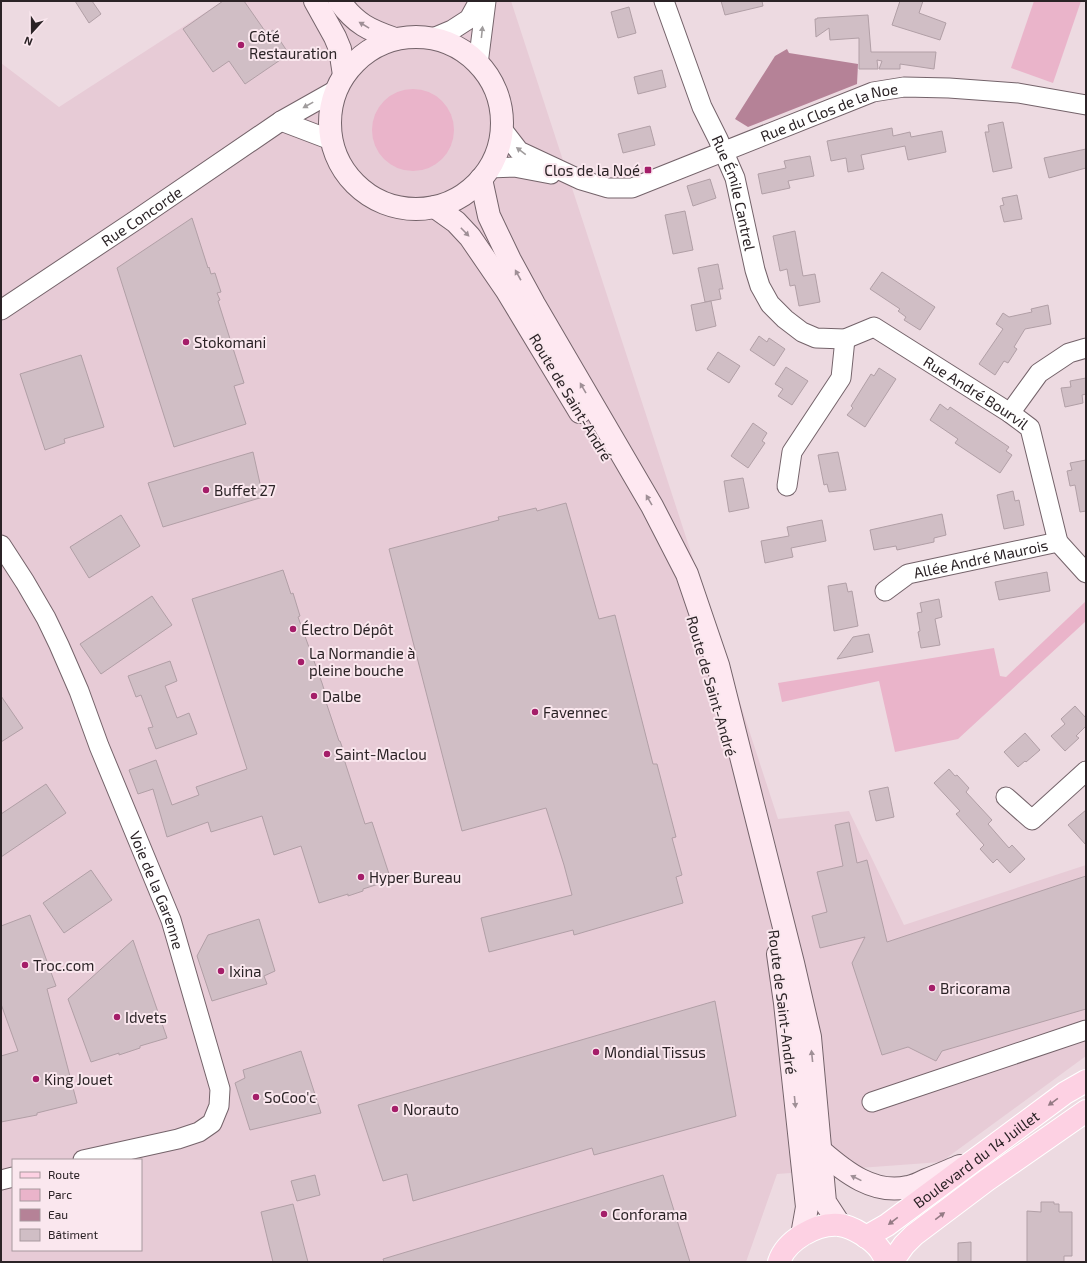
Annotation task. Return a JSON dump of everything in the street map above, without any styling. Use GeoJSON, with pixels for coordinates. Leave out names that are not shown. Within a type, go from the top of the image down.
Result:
{"type":"FeatureCollection","features":[{"type":"Feature","properties":{"kind":"main road"},"geometry":{"type":"LineString","coordinates":[[315,1],[340,49],[340,82]]}},
{"type":"Feature","properties":{"kind":"main road"},"geometry":{"type":"LineString","coordinates":[[339,1],[357,22],[365,27],[396,39]]}},
{"type":"Feature","properties":{"kind":"main road"},"geometry":{"type":"LineString","coordinates":[[414,36],[433,38],[452,45],[469,55],[478,64],[492,83],[502,113],[500,143],[485,174],[470,190],[456,199],[435,207],[414,209],[400,208],[374,199],[351,180],[342,168],[335,155],[331,140],[331,106],[340,82],[354,62],[366,52],[380,44],[396,39],[414,36]]}},
{"type":"Feature","properties":{"kind":"main road","name":"Route de Saint-André"},"geometry":{"type":"LineString","coordinates":[[485,174],[489,216],[510,260],[534,304],[652,506],[688,574],[704,621],[718,665],[793,963],[810,1037],[821,1151],[824,1202],[840,1225]]}},
{"type":"Feature","properties":{"kind":"main road","name":"Route de Saint-André"},"geometry":{"type":"LineString","coordinates":[[435,207],[456,222],[470,237],[507,291],[672,566],[695,619],[724,720],[767,894],[774,931],[785,1003],[806,1207],[802,1235]]}},
{"type":"Feature","properties":{"kind":"main road","name":"Boulevard du 14 Juillet"},"geometry":{"type":"LineString","coordinates":[[866,1237],[887,1225],[1065,1093],[1086,1081]]}},
{"type":"Feature","properties":{"kind":"main road","name":"Boulevard du 14 Juillet"},"geometry":{"type":"LineString","coordinates":[[892,1262],[904,1245],[914,1235],[986,1180],[1086,1112]]}},
{"type":"Feature","properties":{"kind":"main road"},"geometry":{"type":"LineString","coordinates":[[821,1151],[842,1169],[853,1176],[874,1186],[890,1189],[908,1187],[972,1161]]}},
{"type":"Feature","properties":{"kind":"main road"},"geometry":{"type":"LineString","coordinates":[[779,1262],[791,1244],[802,1235],[817,1228],[840,1225],[851,1228],[866,1237],[880,1249],[886,1262]]}},
{"type":"Feature","properties":{"kind":"street"},"geometry":{"type":"LineString","coordinates":[[433,38],[452,30],[469,19],[479,1]]}},
{"type":"Feature","properties":{"kind":"street"},"geometry":{"type":"LineString","coordinates":[[478,64],[486,1]]}},
{"type":"Feature","properties":{"kind":"street","name":"Rue Émile Cantrel"},"geometry":{"type":"LineString","coordinates":[[664,1],[702,107],[724,151],[735,178],[760,286],[770,304],[785,320],[802,332],[816,338],[845,339]]}},
{"type":"Feature","properties":{"kind":"street","name":"Rue Concorde"},"geometry":{"type":"LineString","coordinates":[[1,310],[136,220],[281,120],[340,82]]}},
{"type":"Feature","properties":{"kind":"street","name":"Rue du Clos de la Noe"},"geometry":{"type":"LineString","coordinates":[[485,174],[514,167],[581,180],[608,188],[632,188],[873,92],[904,87],[949,88],[1018,93],[1086,105]]}},
{"type":"Feature","properties":{"kind":"street"},"geometry":{"type":"LineString","coordinates":[[281,120],[331,140]]}},
{"type":"Feature","properties":{"kind":"street","name":"Rue du Clos de la Noe"},"geometry":{"type":"LineString","coordinates":[[502,129],[519,151],[581,180]]}},
{"type":"Feature","properties":{"kind":"street","name":"Rue André Bourvil"},"geometry":{"type":"LineString","coordinates":[[845,339],[874,327],[1010,413],[1030,428],[1058,542],[1086,573]]}},
{"type":"Feature","properties":{"kind":"street"},"geometry":{"type":"LineString","coordinates":[[787,486],[792,452],[841,378],[845,339]]}},
{"type":"Feature","properties":{"kind":"street"},"geometry":{"type":"LineString","coordinates":[[1010,413],[1039,373],[1068,353],[1086,348]]}},
{"type":"Feature","properties":{"kind":"street","name":"Allée André Maurois"},"geometry":{"type":"LineString","coordinates":[[884,592],[908,574],[1058,542]]}},
{"type":"Feature","properties":{"kind":"street","name":"Voie de la Garenne"},"geometry":{"type":"LineString","coordinates":[[1,545],[46,618],[60,645],[79,691],[171,920],[220,1088],[219,1106],[212,1123],[199,1132],[178,1139],[88,1159]]}},
{"type":"Feature","properties":{"kind":"street"},"geometry":{"type":"LineString","coordinates":[[1006,797],[1032,820],[1086,771]]}},
{"type":"Feature","properties":{"kind":"street"},"geometry":{"type":"LineString","coordinates":[[872,1102],[1086,1030]]}},
{"type":"Feature","properties":{"kind":"street"},"geometry":{"type":"LineString","coordinates":[[1,1180],[12,1177]]}},
{"type":"Feature","properties":{"kind":"shaded area"},"geometry":{"type":"Polygon","coordinates":[[[223,1],[511,1],[778,819],[849,811],[904,925],[1086,865],[1086,1056],[941,1162],[777,1174],[746,1262],[1,1262],[1,63],[59,107],[223,1]]]}},
{"type":"Feature","properties":{"kind":"green space"},"geometry":{"type":"Polygon","coordinates":[[[1034,1],[1081,1],[1053,83],[1011,68],[1034,1]]]}},
{"type":"Feature","properties":{"kind":"green space"},"geometry":{"type":"Polygon","coordinates":[[[413,89],[429,92],[442,101],[451,114],[454,130],[451,146],[442,159],[429,168],[413,171],[397,168],[384,159],[375,146],[372,130],[375,114],[384,101],[397,92],[413,89]]]}},
{"type":"Feature","properties":{"kind":"green space"},"geometry":{"type":"Polygon","coordinates":[[[1086,601],[1086,621],[958,739],[895,752],[879,681],[782,702],[778,683],[994,648],[1000,676],[1006,677],[1086,601]]]}},
{"type":"Feature","properties":{"kind":"water"},"geometry":{"type":"Polygon","coordinates":[[[787,49],[789,53],[858,64],[857,84],[748,127],[735,119],[775,56],[787,49]]]}},
{"type":"Feature","properties":{"kind":"building"},"geometry":{"type":"Polygon","coordinates":[[[75,1],[92,1],[101,14],[89,23],[75,1]]]}},
{"type":"Feature","properties":{"kind":"building","name":"Côté Restauration"},"geometry":{"type":"Polygon","coordinates":[[[223,1],[244,1],[267,34],[273,30],[289,54],[245,84],[229,61],[213,72],[183,29],[223,1]]]}},
{"type":"Feature","properties":{"kind":"building"},"geometry":{"type":"Polygon","coordinates":[[[721,1],[762,1],[763,6],[725,15],[721,1]]]}},
{"type":"Feature","properties":{"kind":"building"},"geometry":{"type":"Polygon","coordinates":[[[900,1],[923,1],[919,13],[946,23],[940,40],[892,25],[900,1]]]}},
{"type":"Feature","properties":{"kind":"building"},"geometry":{"type":"Polygon","coordinates":[[[629,7],[636,33],[618,38],[611,12],[629,7]]]}},
{"type":"Feature","properties":{"kind":"building"},"geometry":{"type":"Polygon","coordinates":[[[868,15],[871,52],[936,52],[934,69],[900,64],[900,69],[879,69],[882,61],[877,60],[878,69],[859,69],[859,38],[830,40],[829,28],[816,37],[815,19],[817,18],[868,15]]]}},
{"type":"Feature","properties":{"kind":"building"},"geometry":{"type":"Polygon","coordinates":[[[662,70],[666,87],[638,94],[634,77],[662,70]]]}},
{"type":"Feature","properties":{"kind":"building"},"geometry":{"type":"Polygon","coordinates":[[[1003,122],[1012,168],[993,172],[985,132],[989,132],[988,125],[1003,122]]]}},
{"type":"Feature","properties":{"kind":"building"},"geometry":{"type":"Polygon","coordinates":[[[650,126],[655,145],[623,153],[618,134],[650,126]]]}},
{"type":"Feature","properties":{"kind":"building"},"geometry":{"type":"Polygon","coordinates":[[[892,128],[893,136],[910,132],[911,137],[942,131],[946,152],[908,160],[905,146],[861,155],[864,169],[848,172],[846,158],[831,161],[827,141],[892,128]]]}},
{"type":"Feature","properties":{"kind":"building"},"geometry":{"type":"Polygon","coordinates":[[[1086,149],[1086,168],[1049,178],[1044,158],[1086,149]]]}},
{"type":"Feature","properties":{"kind":"building"},"geometry":{"type":"Polygon","coordinates":[[[810,156],[814,176],[788,181],[790,188],[762,194],[758,174],[786,168],[784,161],[810,156]]]}},
{"type":"Feature","properties":{"kind":"building"},"geometry":{"type":"Polygon","coordinates":[[[710,179],[716,198],[693,206],[687,186],[710,179]]]}},
{"type":"Feature","properties":{"kind":"building"},"geometry":{"type":"Polygon","coordinates":[[[1017,195],[1022,219],[1004,222],[1000,206],[1004,205],[1002,198],[1017,195]]]}},
{"type":"Feature","properties":{"kind":"building"},"geometry":{"type":"Polygon","coordinates":[[[685,211],[693,250],[673,254],[665,215],[685,211]]]}},
{"type":"Feature","properties":{"kind":"building","name":"Stokomani"},"geometry":{"type":"Polygon","coordinates":[[[192,218],[208,268],[209,267],[211,274],[215,273],[221,292],[217,293],[220,300],[218,301],[244,383],[234,386],[246,424],[174,447],[117,268],[192,218]]]}},
{"type":"Feature","properties":{"kind":"building"},"geometry":{"type":"Polygon","coordinates":[[[795,231],[803,276],[815,274],[820,302],[799,306],[795,285],[790,286],[787,269],[780,271],[773,236],[795,231]]]}},
{"type":"Feature","properties":{"kind":"building"},"geometry":{"type":"Polygon","coordinates":[[[718,264],[723,289],[719,289],[721,299],[705,302],[698,268],[718,264]]]}},
{"type":"Feature","properties":{"kind":"building"},"geometry":{"type":"Polygon","coordinates":[[[882,272],[935,307],[920,330],[904,320],[906,317],[898,311],[900,309],[870,289],[882,272]]]}},
{"type":"Feature","properties":{"kind":"building"},"geometry":{"type":"Polygon","coordinates":[[[711,301],[716,326],[696,331],[691,305],[711,301]]]}},
{"type":"Feature","properties":{"kind":"building"},"geometry":{"type":"Polygon","coordinates":[[[1048,305],[1051,324],[1025,329],[1014,347],[1017,349],[1008,363],[1004,361],[995,375],[979,364],[1003,329],[996,324],[1003,313],[1009,317],[1032,312],[1031,309],[1048,305]]]}},
{"type":"Feature","properties":{"kind":"building"},"geometry":{"type":"Polygon","coordinates":[[[759,336],[767,342],[769,338],[785,349],[774,366],[750,350],[759,336]]]}},
{"type":"Feature","properties":{"kind":"building"},"geometry":{"type":"Polygon","coordinates":[[[718,352],[740,366],[729,383],[707,369],[718,352]]]}},
{"type":"Feature","properties":{"kind":"building"},"geometry":{"type":"Polygon","coordinates":[[[81,355],[104,427],[64,439],[65,443],[45,450],[20,374],[81,355]]]}},
{"type":"Feature","properties":{"kind":"building"},"geometry":{"type":"Polygon","coordinates":[[[786,367],[808,381],[792,405],[778,396],[783,389],[775,384],[786,367]]]}},
{"type":"Feature","properties":{"kind":"building"},"geometry":{"type":"Polygon","coordinates":[[[879,368],[896,379],[865,427],[847,415],[853,408],[851,406],[871,374],[874,376],[879,368]]]}},
{"type":"Feature","properties":{"kind":"building"},"geometry":{"type":"Polygon","coordinates":[[[1086,378],[1086,394],[1082,395],[1083,403],[1065,407],[1061,388],[1071,387],[1070,381],[1086,378]]]}},
{"type":"Feature","properties":{"kind":"building"},"geometry":{"type":"Polygon","coordinates":[[[940,404],[948,410],[950,407],[1009,447],[1006,451],[1012,455],[1000,473],[955,443],[958,439],[930,420],[940,404]]]}},
{"type":"Feature","properties":{"kind":"building"},"geometry":{"type":"Polygon","coordinates":[[[753,423],[767,433],[762,441],[765,443],[748,468],[731,456],[753,423]]]}},
{"type":"Feature","properties":{"kind":"building","name":"Buffet 27"},"geometry":{"type":"Polygon","coordinates":[[[253,452],[263,497],[163,527],[148,483],[253,452]]]}},
{"type":"Feature","properties":{"kind":"building"},"geometry":{"type":"Polygon","coordinates":[[[838,452],[846,490],[829,492],[827,484],[824,485],[818,455],[838,452]]]}},
{"type":"Feature","properties":{"kind":"building"},"geometry":{"type":"Polygon","coordinates":[[[1086,460],[1086,511],[1080,512],[1075,485],[1070,486],[1067,471],[1072,470],[1070,463],[1086,460]]]}},
{"type":"Feature","properties":{"kind":"building"},"geometry":{"type":"Polygon","coordinates":[[[743,478],[749,508],[729,512],[724,481],[743,478]]]}},
{"type":"Feature","properties":{"kind":"building"},"geometry":{"type":"Polygon","coordinates":[[[1013,491],[1015,501],[1019,500],[1024,525],[1004,529],[997,495],[1013,491]]]}},
{"type":"Feature","properties":{"kind":"building","name":"Favennec"},"geometry":{"type":"Polygon","coordinates":[[[566,503],[599,619],[615,615],[653,764],[657,764],[676,837],[672,838],[682,875],[676,877],[683,903],[574,935],[573,930],[489,952],[481,918],[572,895],[546,808],[462,831],[389,549],[499,520],[498,517],[536,508],[537,511],[566,503]]]}},
{"type":"Feature","properties":{"kind":"building"},"geometry":{"type":"Polygon","coordinates":[[[942,514],[946,535],[934,538],[934,542],[897,550],[896,546],[874,550],[870,530],[942,514]]]}},
{"type":"Feature","properties":{"kind":"building"},"geometry":{"type":"Polygon","coordinates":[[[121,515],[140,546],[89,578],[70,547],[121,515]]]}},
{"type":"Feature","properties":{"kind":"building"},"geometry":{"type":"Polygon","coordinates":[[[822,520],[826,541],[791,548],[793,557],[765,563],[761,541],[789,536],[787,527],[822,520]]]}},
{"type":"Feature","properties":{"kind":"building"},"geometry":{"type":"Polygon","coordinates":[[[283,570],[291,594],[293,593],[300,616],[298,617],[322,683],[327,699],[325,699],[345,755],[343,756],[365,824],[372,822],[391,880],[363,889],[363,891],[348,896],[348,894],[319,903],[301,846],[274,855],[262,816],[211,832],[208,822],[167,837],[153,789],[138,794],[129,770],[156,760],[172,805],[199,795],[196,787],[247,769],[192,599],[283,570]]]}},
{"type":"Feature","properties":{"kind":"building"},"geometry":{"type":"Polygon","coordinates":[[[1047,572],[1050,591],[999,600],[995,582],[1047,572]]]}},
{"type":"Feature","properties":{"kind":"building"},"geometry":{"type":"Polygon","coordinates":[[[846,583],[848,592],[852,591],[858,626],[834,631],[828,586],[846,583]]]}},
{"type":"Feature","properties":{"kind":"building"},"geometry":{"type":"Polygon","coordinates":[[[152,596],[172,625],[101,674],[80,644],[152,596]]]}},
{"type":"Feature","properties":{"kind":"building"},"geometry":{"type":"Polygon","coordinates":[[[939,599],[942,617],[935,619],[940,645],[921,648],[917,613],[922,612],[920,603],[939,599]]]}},
{"type":"Feature","properties":{"kind":"building"},"geometry":{"type":"Polygon","coordinates":[[[869,634],[873,652],[837,659],[853,637],[869,634]]]}},
{"type":"Feature","properties":{"kind":"building"},"geometry":{"type":"Polygon","coordinates":[[[170,661],[177,681],[165,686],[177,718],[189,713],[197,734],[156,749],[148,728],[153,727],[141,695],[136,697],[128,676],[170,661]]]}},
{"type":"Feature","properties":{"kind":"building"},"geometry":{"type":"Polygon","coordinates":[[[1,696],[23,728],[1,742],[1,696]]]}},
{"type":"Feature","properties":{"kind":"building"},"geometry":{"type":"Polygon","coordinates":[[[1075,706],[1086,718],[1086,726],[1076,736],[1079,738],[1065,751],[1051,736],[1065,724],[1061,719],[1075,706]]]}},
{"type":"Feature","properties":{"kind":"building"},"geometry":{"type":"Polygon","coordinates":[[[1025,733],[1040,750],[1018,767],[1004,752],[1025,733]]]}},
{"type":"Feature","properties":{"kind":"building"},"geometry":{"type":"Polygon","coordinates":[[[949,769],[969,788],[966,792],[992,820],[988,824],[1009,848],[1012,845],[1025,859],[1010,873],[997,859],[993,863],[980,849],[984,845],[956,814],[960,811],[934,783],[949,769]]]}},
{"type":"Feature","properties":{"kind":"building"},"geometry":{"type":"Polygon","coordinates":[[[46,784],[66,813],[1,857],[1,814],[46,784]]]}},
{"type":"Feature","properties":{"kind":"building"},"geometry":{"type":"Polygon","coordinates":[[[888,787],[894,817],[876,821],[869,791],[888,787]]]}},
{"type":"Feature","properties":{"kind":"building"},"geometry":{"type":"Polygon","coordinates":[[[1086,810],[1086,845],[1068,825],[1086,810]]]}},
{"type":"Feature","properties":{"kind":"building"},"geometry":{"type":"Polygon","coordinates":[[[849,822],[857,863],[867,860],[887,942],[1086,876],[1086,1009],[942,1051],[936,1061],[908,1047],[882,1055],[852,963],[865,937],[820,948],[812,916],[827,912],[817,872],[843,866],[835,825],[849,822]]]}},
{"type":"Feature","properties":{"kind":"building"},"geometry":{"type":"Polygon","coordinates":[[[91,870],[112,900],[64,933],[43,903],[91,870]]]}},
{"type":"Feature","properties":{"kind":"building"},"geometry":{"type":"Polygon","coordinates":[[[30,915],[56,986],[47,989],[77,1103],[37,1113],[37,1115],[1,1122],[1,1056],[18,1051],[1,1004],[1,926],[30,915]]]}},
{"type":"Feature","properties":{"kind":"building"},"geometry":{"type":"Polygon","coordinates":[[[259,919],[275,971],[264,976],[267,984],[212,1001],[197,956],[208,935],[259,919]]]}},
{"type":"Feature","properties":{"kind":"building","name":"Idvets"},"geometry":{"type":"Polygon","coordinates":[[[133,940],[167,1038],[140,1046],[140,1048],[119,1055],[119,1053],[91,1062],[68,999],[133,940]]]}},
{"type":"Feature","properties":{"kind":"building"},"geometry":{"type":"Polygon","coordinates":[[[715,1001],[736,1116],[594,1155],[592,1148],[413,1201],[407,1174],[383,1181],[358,1105],[715,1001]]]}},
{"type":"Feature","properties":{"kind":"building"},"geometry":{"type":"Polygon","coordinates":[[[301,1051],[321,1113],[250,1130],[235,1083],[245,1078],[243,1070],[301,1051]]]}},
{"type":"Feature","properties":{"kind":"building"},"geometry":{"type":"Polygon","coordinates":[[[315,1175],[320,1195],[297,1201],[291,1181],[315,1175]]]}},
{"type":"Feature","properties":{"kind":"building","name":"Conforama"},"geometry":{"type":"Polygon","coordinates":[[[663,1175],[690,1262],[384,1262],[383,1259],[663,1175]]]}},
{"type":"Feature","properties":{"kind":"building"},"geometry":{"type":"Polygon","coordinates":[[[1041,1202],[1054,1202],[1054,1204],[1059,1204],[1059,1212],[1072,1212],[1072,1256],[1064,1256],[1064,1262],[1027,1262],[1027,1211],[1041,1212],[1041,1202]]]}},
{"type":"Feature","properties":{"kind":"building"},"geometry":{"type":"Polygon","coordinates":[[[293,1204],[308,1262],[273,1262],[261,1212],[293,1204]]]}},
{"type":"Feature","properties":{"kind":"building"},"geometry":{"type":"Polygon","coordinates":[[[971,1242],[971,1262],[958,1262],[958,1243],[971,1242]]]}},
{"type":"Feature","properties":{"kind":"place","name":"Côté Restauration"},"geometry":{"type":"Point","coordinates":[241,45]}},
{"type":"Feature","properties":{"kind":"place","name":"Clos de la Noé"},"geometry":{"type":"Point","coordinates":[648,170]}},
{"type":"Feature","properties":{"kind":"place","name":"Stokomani"},"geometry":{"type":"Point","coordinates":[186,342]}},
{"type":"Feature","properties":{"kind":"place","name":"Buffet 27"},"geometry":{"type":"Point","coordinates":[206,490]}},
{"type":"Feature","properties":{"kind":"place","name":"Électro Dépôt"},"geometry":{"type":"Point","coordinates":[293,629]}},
{"type":"Feature","properties":{"kind":"place","name":"La Normandie à pleine bouche"},"geometry":{"type":"Point","coordinates":[301,662]}},
{"type":"Feature","properties":{"kind":"place","name":"Dalbe"},"geometry":{"type":"Point","coordinates":[314,696]}},
{"type":"Feature","properties":{"kind":"place","name":"Favennec"},"geometry":{"type":"Point","coordinates":[535,712]}},
{"type":"Feature","properties":{"kind":"place","name":"Saint-Maclou"},"geometry":{"type":"Point","coordinates":[327,754]}},
{"type":"Feature","properties":{"kind":"place","name":"Hyper Bureau"},"geometry":{"type":"Point","coordinates":[361,877]}},
{"type":"Feature","properties":{"kind":"place","name":"Troc.com"},"geometry":{"type":"Point","coordinates":[25,965]}},
{"type":"Feature","properties":{"kind":"place","name":"Ixina"},"geometry":{"type":"Point","coordinates":[221,971]}},
{"type":"Feature","properties":{"kind":"place","name":"Bricorama"},"geometry":{"type":"Point","coordinates":[932,988]}},
{"type":"Feature","properties":{"kind":"place","name":"Idvets"},"geometry":{"type":"Point","coordinates":[117,1017]}},
{"type":"Feature","properties":{"kind":"place","name":"Mondial Tissus"},"geometry":{"type":"Point","coordinates":[596,1052]}},
{"type":"Feature","properties":{"kind":"place","name":"King Jouet"},"geometry":{"type":"Point","coordinates":[36,1079]}},
{"type":"Feature","properties":{"kind":"place","name":"SoCoo'c"},"geometry":{"type":"Point","coordinates":[256,1097]}},
{"type":"Feature","properties":{"kind":"place","name":"Norauto"},"geometry":{"type":"Point","coordinates":[395,1109]}},
{"type":"Feature","properties":{"kind":"place","name":"Conforama"},"geometry":{"type":"Point","coordinates":[604,1214]}}]}
